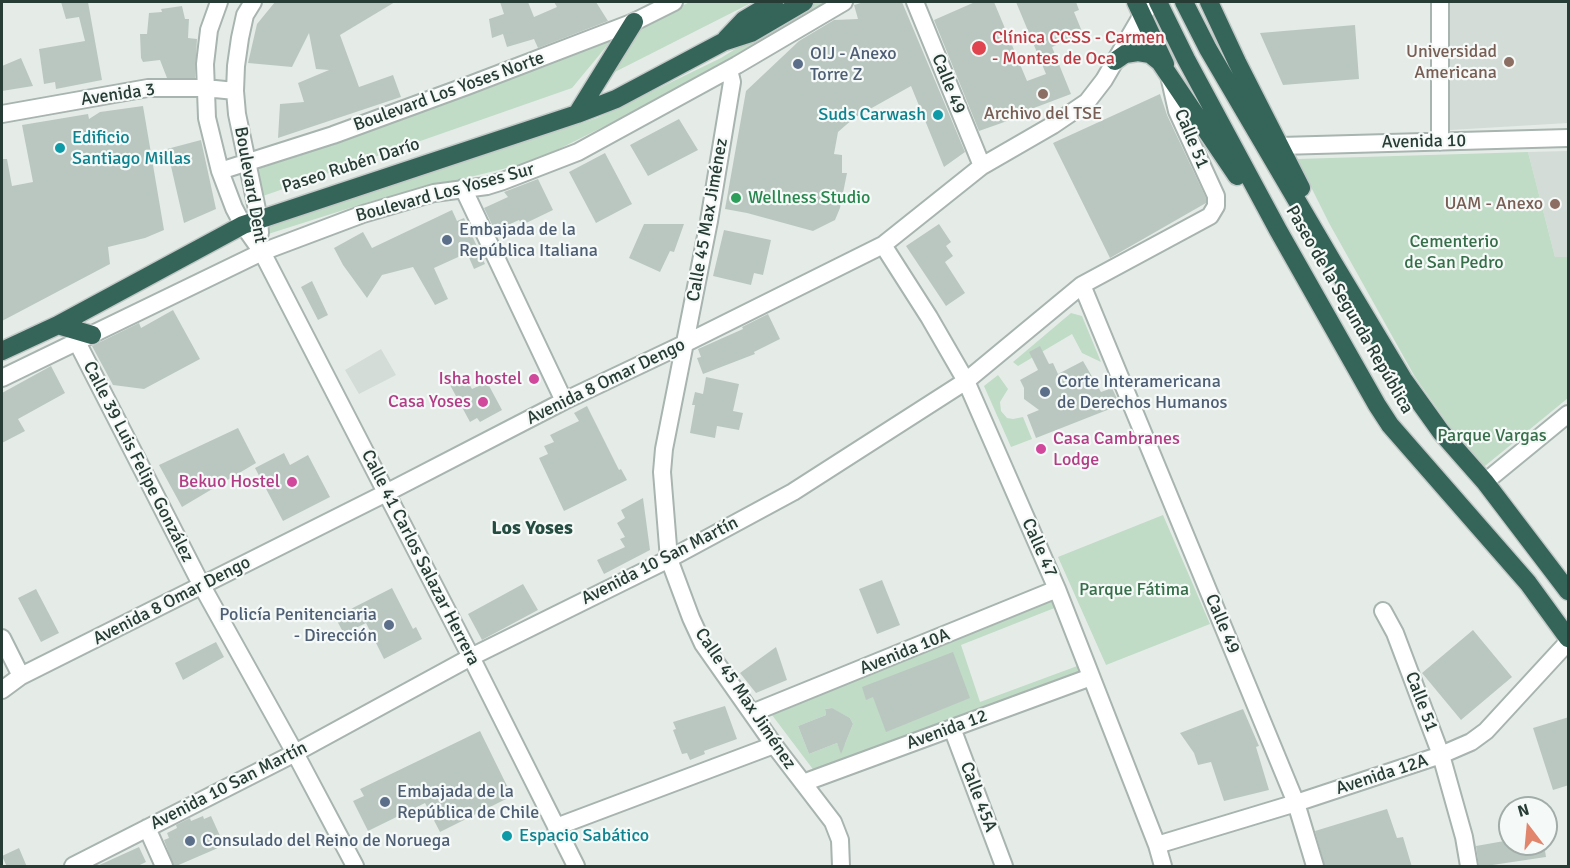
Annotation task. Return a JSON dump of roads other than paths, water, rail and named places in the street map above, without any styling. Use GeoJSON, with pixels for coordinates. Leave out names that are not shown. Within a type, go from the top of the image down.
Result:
{"type":"FeatureCollection","features":[{"type":"Feature","properties":{"kind":"highway","name":"Paseo Rubén Darío"},"geometry":{"type":"LineString","coordinates":[[723,42],[744,20],[774,2]]}},
{"type":"Feature","properties":{"kind":"highway","name":"Paseo Rubén Darío"},"geometry":{"type":"LineString","coordinates":[[2,351],[58,325],[251,222],[577,114],[644,86],[723,42],[751,33],[804,2]]}},
{"type":"Feature","properties":{"kind":"highway","name":"Paseo de la Segunda República"},"geometry":{"type":"LineString","coordinates":[[1184,2],[1208,49],[1403,379],[1441,432],[1485,482],[1569,591]]}},
{"type":"Feature","properties":{"kind":"highway"},"geometry":{"type":"LineString","coordinates":[[1209,2],[1280,146],[1334,264]]}},
{"type":"Feature","properties":{"kind":"highway"},"geometry":{"type":"LineString","coordinates":[[1147,5],[1168,71]]}},
{"type":"Feature","properties":{"kind":"highway","name":"Paseo de la Segunda República"},"geometry":{"type":"LineString","coordinates":[[1147,5],[1186,59],[1278,230],[1358,373],[1390,425],[1528,583],[1569,640]]}},
{"type":"Feature","properties":{"kind":"highway"},"geometry":{"type":"LineString","coordinates":[[577,114],[634,22]]}},
{"type":"Feature","properties":{"kind":"highway"},"geometry":{"type":"LineString","coordinates":[[1115,61],[1125,54],[1138,52],[1150,54],[1168,71],[1259,210],[1278,230]]}},
{"type":"Feature","properties":{"kind":"highway"},"geometry":{"type":"LineString","coordinates":[[58,325],[84,338]]}},
{"type":"Feature","properties":{"kind":"street"},"geometry":{"type":"LineString","coordinates":[[216,2],[249,8]]}},
{"type":"Feature","properties":{"kind":"street","name":"Boulevard Dent"},"geometry":{"type":"LineString","coordinates":[[216,2],[209,30],[205,64],[207,118],[219,171],[251,222],[262,252]]}},
{"type":"Feature","properties":{"kind":"street","name":"Boulevard Los Yoses Norte"},"geometry":{"type":"LineString","coordinates":[[219,171],[333,135],[634,22],[674,2]]}},
{"type":"Feature","properties":{"kind":"street","name":"Boulevard Los Yoses Sur"},"geometry":{"type":"LineString","coordinates":[[2,378],[262,252],[363,214],[434,193],[487,186],[578,152],[729,70],[844,2]]}},
{"type":"Feature","properties":{"kind":"street","name":"Calle 49"},"geometry":{"type":"LineString","coordinates":[[915,2],[982,166]]}},
{"type":"Feature","properties":{"kind":"street"},"geometry":{"type":"LineString","coordinates":[[1440,2],[1440,142]]}},
{"type":"Feature","properties":{"kind":"street","name":"Avenida 8 Omar Dengo"},"geometry":{"type":"LineString","coordinates":[[2,690],[21,676],[564,401],[883,245],[982,166],[1053,125],[1087,102],[1104,80],[1147,5]]}},
{"type":"Feature","properties":{"kind":"street","name":"Boulevard Dent"},"geometry":{"type":"LineString","coordinates":[[249,8],[237,57],[235,91],[237,114],[247,162],[251,222]]}},
{"type":"Feature","properties":{"kind":"street","name":"Calle 45 Max Jiménez"},"geometry":{"type":"LineString","coordinates":[[729,70],[732,82],[727,116],[686,343],[664,449],[662,472],[669,559],[703,644],[774,745],[833,822],[840,840],[841,862]]}},
{"type":"Feature","properties":{"kind":"street","name":"Calle 51"},"geometry":{"type":"LineString","coordinates":[[1168,71],[1177,111],[1216,196],[1216,206]]}},
{"type":"Feature","properties":{"kind":"street","name":"Avenida 3"},"geometry":{"type":"LineString","coordinates":[[2,114],[148,88],[206,88],[235,91]]}},
{"type":"Feature","properties":{"kind":"street","name":"Avenida 10"},"geometry":{"type":"LineString","coordinates":[[1280,146],[1569,138]]}},
{"type":"Feature","properties":{"kind":"street"},"geometry":{"type":"LineString","coordinates":[[463,188],[564,401]]}},
{"type":"Feature","properties":{"kind":"street","name":"Avenida 10 San Martín"},"geometry":{"type":"LineString","coordinates":[[73,867],[295,753],[471,657],[669,559],[793,492],[966,381],[1082,285],[1210,216],[1216,206]]}},
{"type":"Feature","properties":{"kind":"street","name":"Calle 47"},"geometry":{"type":"LineString","coordinates":[[883,245],[966,381],[1057,590],[1157,845],[1163,867]]}},
{"type":"Feature","properties":{"kind":"street","name":"Calle 41 Carlos Salazar Herrera"},"geometry":{"type":"LineString","coordinates":[[262,252],[471,657],[576,867]]}},
{"type":"Feature","properties":{"kind":"street","name":"Calle 49"},"geometry":{"type":"LineString","coordinates":[[1082,285],[1296,803],[1315,867]]}},
{"type":"Feature","properties":{"kind":"street","name":"Calle 39 Luis Felipe González"},"geometry":{"type":"LineString","coordinates":[[84,338],[202,586],[295,753],[355,867]]}},
{"type":"Feature","properties":{"kind":"street"},"geometry":{"type":"LineString","coordinates":[[1485,482],[1569,414]]}},
{"type":"Feature","properties":{"kind":"street","name":"Avenida 10A"},"geometry":{"type":"LineString","coordinates":[[752,713],[1057,590]]}},
{"type":"Feature","properties":{"kind":"street","name":"Calle 51"},"geometry":{"type":"LineString","coordinates":[[1383,611],[1395,633],[1441,755],[1464,837],[1469,867]]}},
{"type":"Feature","properties":{"kind":"street"},"geometry":{"type":"LineString","coordinates":[[2,638],[21,676]]}},
{"type":"Feature","properties":{"kind":"street","name":"Avenida 12A"},"geometry":{"type":"LineString","coordinates":[[1157,845],[1296,803],[1441,755],[1471,742],[1486,730],[1569,640]]}},
{"type":"Feature","properties":{"kind":"street","name":"Avenida 12"},"geometry":{"type":"LineString","coordinates":[[803,783],[1091,677]]}},
{"type":"Feature","properties":{"kind":"street","name":"Calle 45A"},"geometry":{"type":"LineString","coordinates":[[952,728],[1004,867]]}},
{"type":"Feature","properties":{"kind":"street"},"geometry":{"type":"LineString","coordinates":[[556,827],[774,745]]}},
{"type":"Feature","properties":{"kind":"street"},"geometry":{"type":"LineString","coordinates":[[147,828],[164,867]]}},
{"type":"Feature","properties":{"kind":"place","name":"Clínica CCSS - Carmen - Montes de Oca"},"geometry":{"type":"Point","coordinates":[979,48]}},
{"type":"Feature","properties":{"kind":"place","name":"Universidad Americana"},"geometry":{"type":"Point","coordinates":[1509,62]}},
{"type":"Feature","properties":{"kind":"place","name":"OIJ - Anexo Torre Z"},"geometry":{"type":"Point","coordinates":[798,64]}},
{"type":"Feature","properties":{"kind":"place","name":"Archivo del TSE"},"geometry":{"type":"Point","coordinates":[1043,94]}},
{"type":"Feature","properties":{"kind":"place","name":"Suds Carwash"},"geometry":{"type":"Point","coordinates":[938,115]}},
{"type":"Feature","properties":{"kind":"place","name":"Edificio Santiago Millas"},"geometry":{"type":"Point","coordinates":[60,148]}},
{"type":"Feature","properties":{"kind":"place","name":"Wellness Studio"},"geometry":{"type":"Point","coordinates":[736,198]}},
{"type":"Feature","properties":{"kind":"place","name":"UAM - Anexo"},"geometry":{"type":"Point","coordinates":[1555,204]}},
{"type":"Feature","properties":{"kind":"place","name":"Embajada de la República Italiana"},"geometry":{"type":"Point","coordinates":[447,240]}},
{"type":"Feature","properties":{"kind":"place","name":"Isha hostel"},"geometry":{"type":"Point","coordinates":[534,379]}},
{"type":"Feature","properties":{"kind":"place","name":"Corte Interamericana de Derechos Humanos"},"geometry":{"type":"Point","coordinates":[1045,392]}},
{"type":"Feature","properties":{"kind":"place","name":"Casa Yoses"},"geometry":{"type":"Point","coordinates":[483,402]}},
{"type":"Feature","properties":{"kind":"place","name":"Casa Cambranes Lodge"},"geometry":{"type":"Point","coordinates":[1041,449]}},
{"type":"Feature","properties":{"kind":"place","name":"Bekuo Hostel"},"geometry":{"type":"Point","coordinates":[292,482]}},
{"type":"Feature","properties":{"kind":"place","name":"Policía Penitenciaria - Dirección"},"geometry":{"type":"Point","coordinates":[389,625]}},
{"type":"Feature","properties":{"kind":"place","name":"Embajada de la República de Chile"},"geometry":{"type":"Point","coordinates":[385,802]}},
{"type":"Feature","properties":{"kind":"place","name":"Espacio Sabático"},"geometry":{"type":"Point","coordinates":[507,836]}},
{"type":"Feature","properties":{"kind":"place","name":"Consulado del Reino de Noruega"},"geometry":{"type":"Point","coordinates":[190,841]}},
{"type":"Feature","properties":{"kind":"district","name":"Los Yoses"},"geometry":{"type":"Point","coordinates":[532,529]}},
{"type":"Feature","properties":{"kind":"park label","name":"Cementerio de San Pedro"},"geometry":{"type":"Point","coordinates":[1454,252]}},
{"type":"Feature","properties":{"kind":"park label","name":"Parque Vargas"},"geometry":{"type":"Point","coordinates":[1492,436]}},
{"type":"Feature","properties":{"kind":"park label","name":"Parque Fátima"},"geometry":{"type":"Point","coordinates":[1134,590]}}]}
